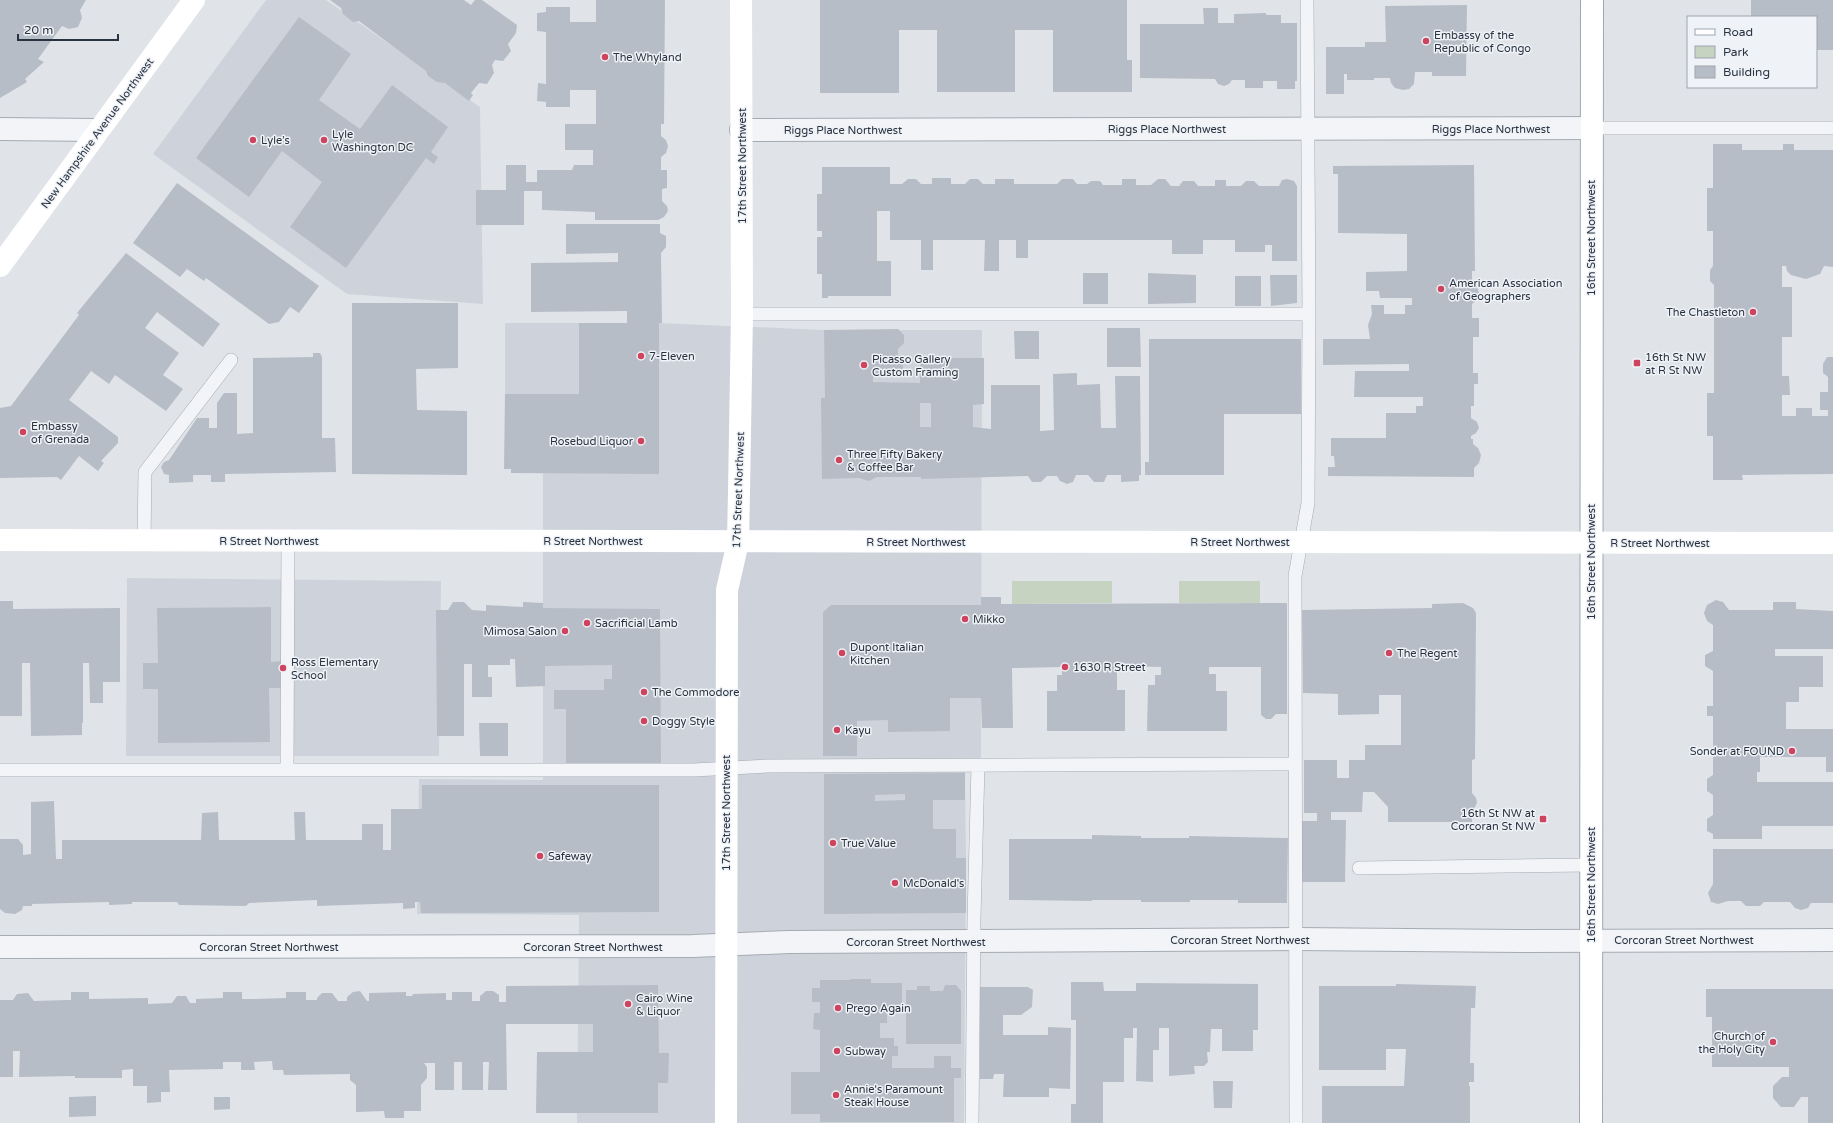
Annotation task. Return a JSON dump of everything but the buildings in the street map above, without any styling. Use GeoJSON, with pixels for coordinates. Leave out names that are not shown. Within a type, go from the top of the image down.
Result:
{"type":"FeatureCollection","features":[{"type":"Feature","properties":{"kind":"main road","name":"New Hampshire Avenue Northwest"},"geometry":{"type":"LineString","coordinates":[[0,266],[194,0]]}},
{"type":"Feature","properties":{"kind":"main road","name":"17th Street Northwest"},"geometry":{"type":"LineString","coordinates":[[726,1123],[727,590],[738,542],[742,314],[741,0]]}},
{"type":"Feature","properties":{"kind":"main road","name":"16th Street Northwest"},"geometry":{"type":"LineString","coordinates":[[1591,1123],[1590,865],[1592,0]]}},
{"type":"Feature","properties":{"kind":"main road","name":"R Street Northwest"},"geometry":{"type":"LineString","coordinates":[[0,540],[1833,543]]}},
{"type":"Feature","properties":{"kind":"street","name":"Riggs Place Northwest"},"geometry":{"type":"LineString","coordinates":[[742,130],[1592,128]]}},
{"type":"Feature","properties":{"kind":"street"},"geometry":{"type":"LineString","coordinates":[[0,129],[98,130]]}},
{"type":"Feature","properties":{"kind":"street","name":"Corcoran Street Northwest"},"geometry":{"type":"LineString","coordinates":[[0,947],[726,945],[789,942],[1296,939],[1591,941],[1833,940]]}},
{"type":"Feature","properties":{"kind":"lane"},"geometry":{"type":"LineString","coordinates":[[1296,1123],[1294,764],[1295,576],[1308,503],[1308,0]]}},
{"type":"Feature","properties":{"kind":"lane"},"geometry":{"type":"LineString","coordinates":[[1592,128],[1833,128]]}},
{"type":"Feature","properties":{"kind":"lane"},"geometry":{"type":"LineString","coordinates":[[742,314],[1309,314]]}},
{"type":"Feature","properties":{"kind":"lane"},"geometry":{"type":"LineString","coordinates":[[144,541],[145,472],[231,360]]}},
{"type":"Feature","properties":{"kind":"lane"},"geometry":{"type":"LineString","coordinates":[[287,770],[288,541]]}},
{"type":"Feature","properties":{"kind":"lane"},"geometry":{"type":"LineString","coordinates":[[0,770],[726,769],[768,766],[1294,764]]}},
{"type":"Feature","properties":{"kind":"lane"},"geometry":{"type":"LineString","coordinates":[[972,1123],[978,766]]}},
{"type":"Feature","properties":{"kind":"lane"},"geometry":{"type":"LineString","coordinates":[[1359,868],[1590,865]]}},
{"type":"Feature","properties":{"kind":"shaded area"},"geometry":{"type":"Polygon","coordinates":[[[266,0],[326,0],[480,107],[483,304],[347,294],[153,154],[266,0]]]}},
{"type":"Feature","properties":{"kind":"shaded area"},"geometry":{"type":"Polygon","coordinates":[[[505,323],[659,323],[824,330],[982,330],[981,757],[965,773],[966,858],[964,1123],[577,1123],[579,915],[417,914],[419,779],[543,780],[543,473],[505,396],[505,323]]]}},
{"type":"Feature","properties":{"kind":"shaded area","name":"Ross Elementary School"},"geometry":{"type":"Polygon","coordinates":[[[127,578],[441,581],[439,756],[126,756],[127,578]]]}},
{"type":"Feature","properties":{"kind":"green space"},"geometry":{"type":"Polygon","coordinates":[[[1012,581],[1112,581],[1112,603],[1012,604],[1012,581]]]}},
{"type":"Feature","properties":{"kind":"green space"},"geometry":{"type":"Polygon","coordinates":[[[1179,581],[1260,581],[1260,603],[1179,603],[1179,581]]]}},
{"type":"Feature","properties":{"kind":"place","name":"Embassy of the Republic of Congo"},"geometry":{"type":"Point","coordinates":[1426,41]}},
{"type":"Feature","properties":{"kind":"place","name":"The Whyland"},"geometry":{"type":"Point","coordinates":[605,57]}},
{"type":"Feature","properties":{"kind":"place","name":"Lyle’s"},"geometry":{"type":"Point","coordinates":[253,140]}},
{"type":"Feature","properties":{"kind":"place","name":"Lyle Washington DC"},"geometry":{"type":"Point","coordinates":[324,140]}},
{"type":"Feature","properties":{"kind":"place","name":"American Association of Geographers"},"geometry":{"type":"Point","coordinates":[1441,289]}},
{"type":"Feature","properties":{"kind":"place","name":"The Chastleton"},"geometry":{"type":"Point","coordinates":[1753,312]}},
{"type":"Feature","properties":{"kind":"place","name":"7-Eleven"},"geometry":{"type":"Point","coordinates":[641,356]}},
{"type":"Feature","properties":{"kind":"place","name":"16th St NW at R St NW"},"geometry":{"type":"Point","coordinates":[1637,363]}},
{"type":"Feature","properties":{"kind":"place","name":"Picasso Gallery Custom Framing"},"geometry":{"type":"Point","coordinates":[864,365]}},
{"type":"Feature","properties":{"kind":"place","name":"Embassy of Grenada"},"geometry":{"type":"Point","coordinates":[23,432]}},
{"type":"Feature","properties":{"kind":"place","name":"Rosebud Liquor"},"geometry":{"type":"Point","coordinates":[641,441]}},
{"type":"Feature","properties":{"kind":"place","name":"Three Fifty Bakery & Coffee Bar"},"geometry":{"type":"Point","coordinates":[839,460]}},
{"type":"Feature","properties":{"kind":"place","name":"Mikko"},"geometry":{"type":"Point","coordinates":[965,619]}},
{"type":"Feature","properties":{"kind":"place","name":"Sacrificial Lamb"},"geometry":{"type":"Point","coordinates":[587,623]}},
{"type":"Feature","properties":{"kind":"place","name":"Mimosa Salon"},"geometry":{"type":"Point","coordinates":[565,631]}},
{"type":"Feature","properties":{"kind":"place","name":"Dupont Italian Kitchen"},"geometry":{"type":"Point","coordinates":[842,653]}},
{"type":"Feature","properties":{"kind":"place","name":"The Regent"},"geometry":{"type":"Point","coordinates":[1389,653]}},
{"type":"Feature","properties":{"kind":"place","name":"1630 R Street"},"geometry":{"type":"Point","coordinates":[1065,667]}},
{"type":"Feature","properties":{"kind":"place","name":"Ross Elementary School"},"geometry":{"type":"Point","coordinates":[283,668]}},
{"type":"Feature","properties":{"kind":"place","name":"The Commodore"},"geometry":{"type":"Point","coordinates":[644,692]}},
{"type":"Feature","properties":{"kind":"place","name":"Doggy Style"},"geometry":{"type":"Point","coordinates":[644,721]}},
{"type":"Feature","properties":{"kind":"place","name":"Kayu"},"geometry":{"type":"Point","coordinates":[837,730]}},
{"type":"Feature","properties":{"kind":"place","name":"Sonder at FOUND"},"geometry":{"type":"Point","coordinates":[1792,751]}},
{"type":"Feature","properties":{"kind":"place","name":"16th St NW at Corcoran St NW"},"geometry":{"type":"Point","coordinates":[1543,819]}},
{"type":"Feature","properties":{"kind":"place","name":"True Value"},"geometry":{"type":"Point","coordinates":[833,843]}},
{"type":"Feature","properties":{"kind":"place","name":"Safeway"},"geometry":{"type":"Point","coordinates":[540,856]}},
{"type":"Feature","properties":{"kind":"place","name":"McDonald's"},"geometry":{"type":"Point","coordinates":[895,883]}},
{"type":"Feature","properties":{"kind":"place","name":"Cairo Wine & Liquor"},"geometry":{"type":"Point","coordinates":[628,1004]}},
{"type":"Feature","properties":{"kind":"place","name":"Prego Again"},"geometry":{"type":"Point","coordinates":[838,1008]}},
{"type":"Feature","properties":{"kind":"place","name":"Church of the Holy City"},"geometry":{"type":"Point","coordinates":[1773,1042]}},
{"type":"Feature","properties":{"kind":"place","name":"Subway"},"geometry":{"type":"Point","coordinates":[837,1051]}},
{"type":"Feature","properties":{"kind":"place","name":"Annie's Paramount Steak House"},"geometry":{"type":"Point","coordinates":[836,1095]}}]}
